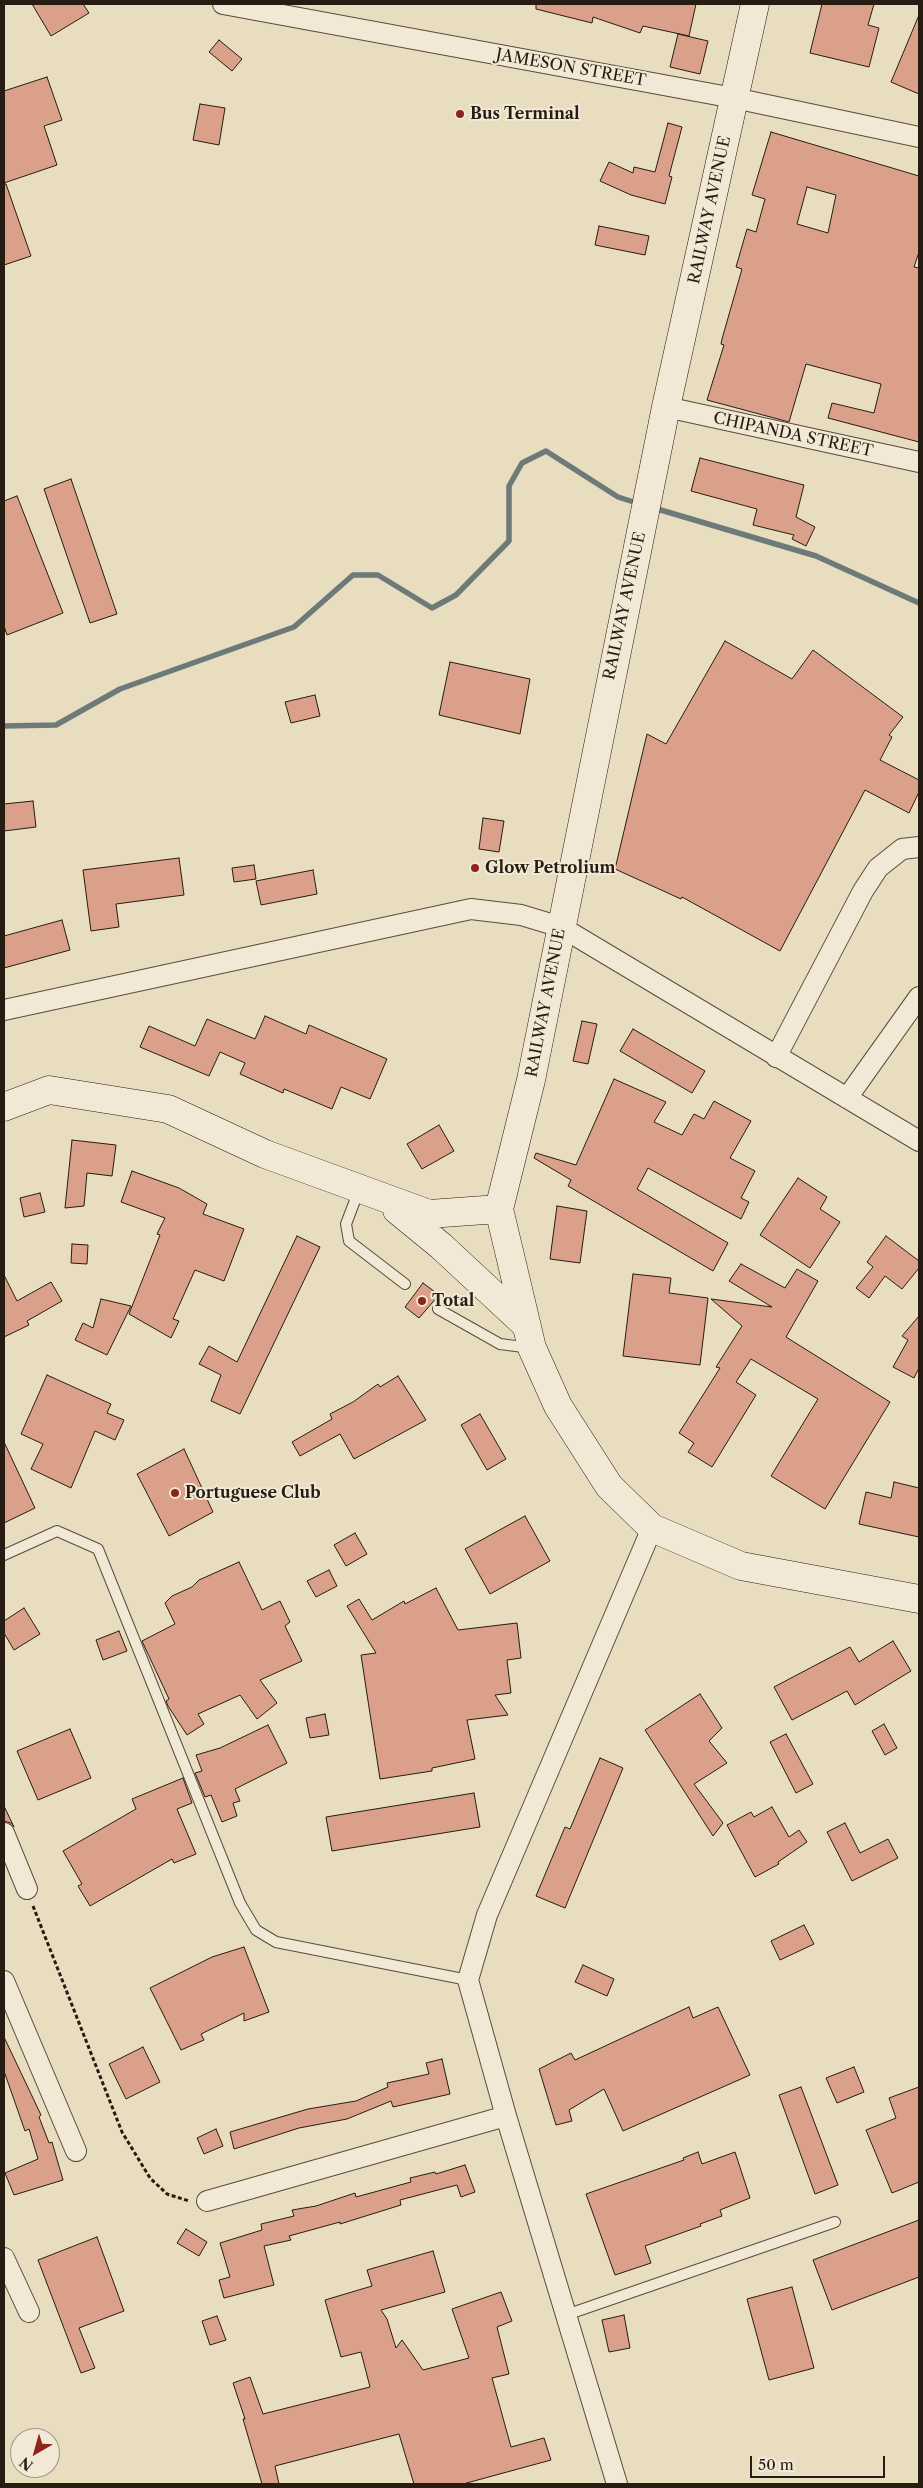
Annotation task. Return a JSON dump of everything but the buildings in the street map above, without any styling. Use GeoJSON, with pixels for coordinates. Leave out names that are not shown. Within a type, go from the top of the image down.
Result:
{"type":"FeatureCollection","features":[{"type":"Feature","properties":{"kind":"main road","name":"RAILWAY AVENUE"},"geometry":{"type":"LineString","coordinates":[[499,1210],[531,1080],[666,407],[755,4]]}},
{"type":"Feature","properties":{"kind":"main road"},"geometry":{"type":"LineString","coordinates":[[4,1107],[49,1090],[168,1109],[265,1154],[429,1214],[499,1210],[529,1336],[558,1406],[609,1486],[652,1528],[741,1566],[919,1599]]}},
{"type":"Feature","properties":{"kind":"main road"},"geometry":{"type":"LineString","coordinates":[[371,1193],[441,1246],[529,1336]]}},
{"type":"Feature","properties":{"kind":"street","name":"JAMESON STREET"},"geometry":{"type":"LineString","coordinates":[[223,4],[734,98],[919,137]]}},
{"type":"Feature","properties":{"kind":"street","name":"CHIPANDA STREET"},"geometry":{"type":"LineString","coordinates":[[666,407],[919,462]]}},
{"type":"Feature","properties":{"kind":"street"},"geometry":{"type":"LineString","coordinates":[[776,1057],[863,891],[878,868],[902,849],[919,847]]}},
{"type":"Feature","properties":{"kind":"street"},"geometry":{"type":"LineString","coordinates":[[4,1010],[471,909],[522,915],[561,926],[776,1057],[919,1141]]}},
{"type":"Feature","properties":{"kind":"street"},"geometry":{"type":"LineString","coordinates":[[847,1098],[919,997]]}},
{"type":"Feature","properties":{"kind":"street"},"geometry":{"type":"LineString","coordinates":[[616,2484],[506,2116],[468,1980],[487,1915],[652,1528]]}},
{"type":"Feature","properties":{"kind":"street"},"geometry":{"type":"LineString","coordinates":[[4,1834],[27,1889]]}},
{"type":"Feature","properties":{"kind":"street"},"geometry":{"type":"LineString","coordinates":[[4,1981],[76,2151]]}},
{"type":"Feature","properties":{"kind":"street"},"geometry":{"type":"LineString","coordinates":[[207,2201],[506,2116]]}},
{"type":"Feature","properties":{"kind":"street"},"geometry":{"type":"LineString","coordinates":[[4,2258],[29,2312]]}},
{"type":"Feature","properties":{"kind":"lane"},"geometry":{"type":"LineString","coordinates":[[371,1193],[346,1224],[349,1241],[405,1284]]}},
{"type":"Feature","properties":{"kind":"lane"},"geometry":{"type":"LineString","coordinates":[[438,1309],[500,1344],[529,1336]]}},
{"type":"Feature","properties":{"kind":"lane"},"geometry":{"type":"LineString","coordinates":[[4,1554],[57,1531],[98,1549],[240,1904],[256,1930],[276,1942],[468,1980]]}},
{"type":"Feature","properties":{"kind":"lane"},"geometry":{"type":"LineString","coordinates":[[566,2316],[835,2222]]}},
{"type":"Feature","properties":{"kind":"path"},"geometry":{"type":"LineString","coordinates":[[27,1889],[122,2132],[150,2178],[167,2194],[184,2201],[207,2201]]}},
{"type":"Feature","properties":{"kind":"waterway"},"geometry":{"type":"LineString","coordinates":[[4,726],[56,725],[120,689],[294,627],[353,575],[378,575],[432,608],[456,595],[509,541],[509,486],[522,463],[546,451],[618,497],[640,504]]}},
{"type":"Feature","properties":{"kind":"waterway"},"geometry":{"type":"LineString","coordinates":[[654,508],[816,556],[919,603]]}},
{"type":"Feature","properties":{"kind":"place","name":"Bus Terminal"},"geometry":{"type":"Point","coordinates":[460,114]}},
{"type":"Feature","properties":{"kind":"place","name":"Glow Petrolium"},"geometry":{"type":"Point","coordinates":[475,868]}},
{"type":"Feature","properties":{"kind":"place","name":"Total"},"geometry":{"type":"Point","coordinates":[422,1301]}},
{"type":"Feature","properties":{"kind":"place","name":"Portuguese Club"},"geometry":{"type":"Point","coordinates":[175,1493]}}]}
